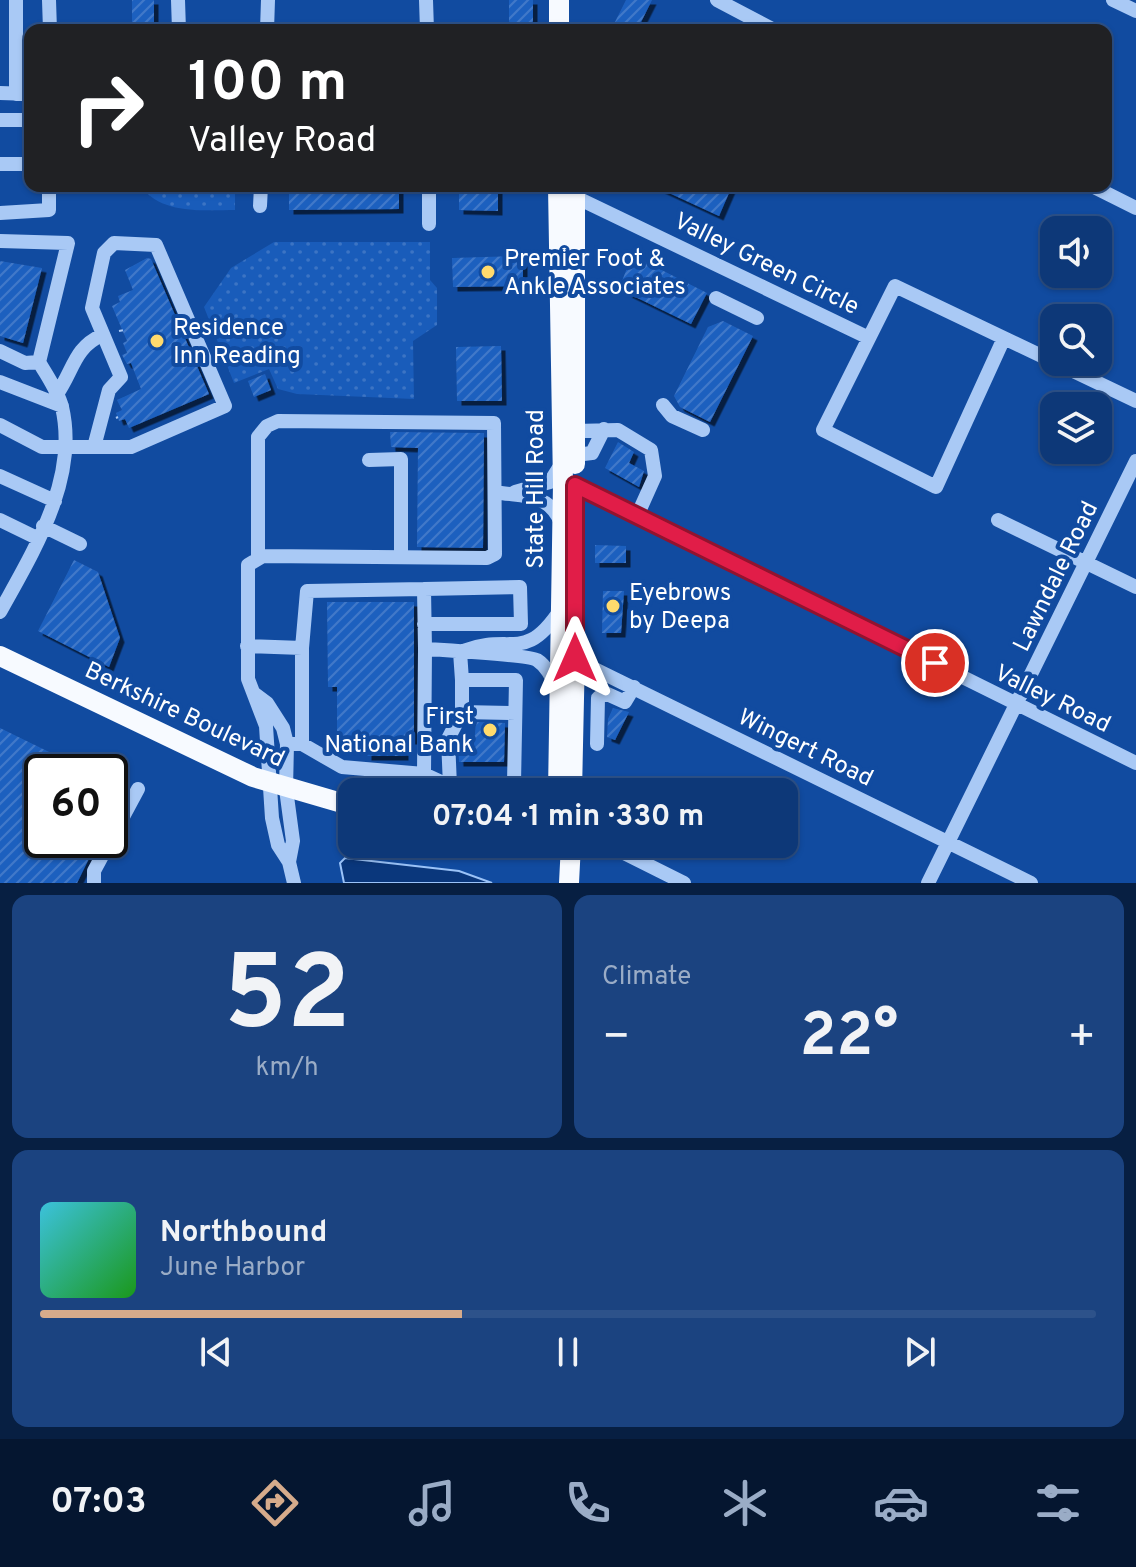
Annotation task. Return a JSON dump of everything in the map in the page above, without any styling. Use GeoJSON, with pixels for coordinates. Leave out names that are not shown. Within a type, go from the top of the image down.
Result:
{"type":"FeatureCollection","features":[{"type":"Feature","properties":{"kind":"main road"},"geometry":{"type":"LineString","coordinates":[[559,0],[559,24]]}},
{"type":"Feature","properties":{"kind":"main road"},"geometry":{"type":"LineString","coordinates":[[572,0],[572,24]]}},
{"type":"Feature","properties":{"kind":"main road","name":"State Hill Road"},"geometry":{"type":"LineString","coordinates":[[566,192],[575,431],[568,459]]}},
{"type":"Feature","properties":{"kind":"main road","name":"State Hill Road"},"geometry":{"type":"LineString","coordinates":[[566,192],[568,656],[572,778]]}},
{"type":"Feature","properties":{"kind":"main road","name":"State Hill Road"},"geometry":{"type":"LineString","coordinates":[[558,778],[560,695],[568,656],[561,609],[562,524],[569,485]]}},
{"type":"Feature","properties":{"kind":"main road","name":"Berkshire Boulevard"},"geometry":{"type":"LineString","coordinates":[[0,656],[277,786],[338,802]]}},
{"type":"Feature","properties":{"kind":"main road"},"geometry":{"type":"LineString","coordinates":[[556,883],[557,858]]}},
{"type":"Feature","properties":{"kind":"main road"},"geometry":{"type":"LineString","coordinates":[[569,883],[570,858]]}},
{"type":"Feature","properties":{"kind":"street"},"geometry":{"type":"LineString","coordinates":[[0,93],[23,94],[16,0]]}},
{"type":"Feature","properties":{"kind":"street"},"geometry":{"type":"LineString","coordinates":[[49,0],[50,24]]}},
{"type":"Feature","properties":{"kind":"street"},"geometry":{"type":"LineString","coordinates":[[178,0],[179,24]]}},
{"type":"Feature","properties":{"kind":"street"},"geometry":{"type":"LineString","coordinates":[[267,24],[268,0]]}},
{"type":"Feature","properties":{"kind":"street"},"geometry":{"type":"LineString","coordinates":[[426,0],[427,24]]}},
{"type":"Feature","properties":{"kind":"street"},"geometry":{"type":"LineString","coordinates":[[717,0],[763,24]]}},
{"type":"Feature","properties":{"kind":"street"},"geometry":{"type":"LineString","coordinates":[[1113,0],[1136,11]]}},
{"type":"Feature","properties":{"kind":"street"},"geometry":{"type":"LineString","coordinates":[[0,120],[24,120]]}},
{"type":"Feature","properties":{"kind":"street"},"geometry":{"type":"LineString","coordinates":[[0,164],[24,164]]}},
{"type":"Feature","properties":{"kind":"street"},"geometry":{"type":"LineString","coordinates":[[0,213],[49,210],[49,192]]}},
{"type":"Feature","properties":{"kind":"street"},"geometry":{"type":"LineString","coordinates":[[260,206],[261,192]]}},
{"type":"Feature","properties":{"kind":"street"},"geometry":{"type":"LineString","coordinates":[[429,192],[429,224]]}},
{"type":"Feature","properties":{"kind":"street","name":"Valley Green Circle"},"geometry":{"type":"LineString","coordinates":[[572,192],[869,338]]}},
{"type":"Feature","properties":{"kind":"street"},"geometry":{"type":"LineString","coordinates":[[1104,192],[1136,208]]}},
{"type":"Feature","properties":{"kind":"street"},"geometry":{"type":"LineString","coordinates":[[0,241],[68,243],[39,362],[60,400],[65,447],[55,501],[0,612]]}},
{"type":"Feature","properties":{"kind":"street"},"geometry":{"type":"LineString","coordinates":[[0,425],[42,447],[94,447],[134,446],[225,406],[156,245],[114,243],[106,248],[92,308],[121,377],[110,387],[94,447]]}},
{"type":"Feature","properties":{"kind":"street"},"geometry":{"type":"LineString","coordinates":[[1004,338],[936,487],[823,430],[895,286],[1004,338],[1136,401]]}},
{"type":"Feature","properties":{"kind":"street"},"geometry":{"type":"LineString","coordinates":[[716,298],[757,318]]}},
{"type":"Feature","properties":{"kind":"street"},"geometry":{"type":"LineString","coordinates":[[60,400],[83,345],[102,335]]}},
{"type":"Feature","properties":{"kind":"street"},"geometry":{"type":"LineString","coordinates":[[0,351],[25,363],[39,362]]}},
{"type":"Feature","properties":{"kind":"street"},"geometry":{"type":"LineString","coordinates":[[0,382],[60,400]]}},
{"type":"Feature","properties":{"kind":"street"},"geometry":{"type":"LineString","coordinates":[[663,405],[672,416],[703,430]]}},
{"type":"Feature","properties":{"kind":"street"},"geometry":{"type":"LineString","coordinates":[[258,557],[258,437],[267,426],[278,421],[494,423],[495,554],[487,558],[258,557],[248,565],[248,679],[269,740],[277,786],[292,822],[289,862],[294,883]]}},
{"type":"Feature","properties":{"kind":"street"},"geometry":{"type":"LineString","coordinates":[[511,494],[550,482],[568,459],[592,453],[604,429]]}},
{"type":"Feature","properties":{"kind":"street"},"geometry":{"type":"LineString","coordinates":[[575,431],[618,430],[651,450],[655,476],[637,516]]}},
{"type":"Feature","properties":{"kind":"street"},"geometry":{"type":"LineString","coordinates":[[369,460],[401,459],[401,557]]}},
{"type":"Feature","properties":{"kind":"street","name":"Lawndale Road"},"geometry":{"type":"LineString","coordinates":[[928,883],[1136,461]]}},
{"type":"Feature","properties":{"kind":"street"},"geometry":{"type":"LineString","coordinates":[[0,476],[55,501]]}},
{"type":"Feature","properties":{"kind":"street","name":"Valley Road"},"geometry":{"type":"LineString","coordinates":[[569,485],[1136,763]]}},
{"type":"Feature","properties":{"kind":"street"},"geometry":{"type":"LineString","coordinates":[[495,492],[545,500],[556,510],[562,524]]}},
{"type":"Feature","properties":{"kind":"street"},"geometry":{"type":"LineString","coordinates":[[0,520],[80,544]]}},
{"type":"Feature","properties":{"kind":"street"},"geometry":{"type":"LineString","coordinates":[[998,520],[1136,587]]}},
{"type":"Feature","properties":{"kind":"street"},"geometry":{"type":"LineString","coordinates":[[277,786],[295,744],[307,591],[520,587],[521,624],[424,624]]}},
{"type":"Feature","properties":{"kind":"street"},"geometry":{"type":"LineString","coordinates":[[423,778],[424,589]]}},
{"type":"Feature","properties":{"kind":"street"},"geometry":{"type":"LineString","coordinates":[[460,652],[478,645],[524,646],[549,627],[561,609]]}},
{"type":"Feature","properties":{"kind":"street"},"geometry":{"type":"LineString","coordinates":[[247,646],[302,648]]}},
{"type":"Feature","properties":{"kind":"street"},"geometry":{"type":"LineString","coordinates":[[425,649],[537,659],[546,668],[560,695]]}},
{"type":"Feature","properties":{"kind":"street"},"geometry":{"type":"LineString","coordinates":[[450,778],[448,739],[462,712],[460,652]]}},
{"type":"Feature","properties":{"kind":"street","name":"Wingert Road"},"geometry":{"type":"LineString","coordinates":[[568,656],[1031,883]]}},
{"type":"Feature","properties":{"kind":"street"},"geometry":{"type":"LineString","coordinates":[[462,680],[516,680],[514,778]]}},
{"type":"Feature","properties":{"kind":"street"},"geometry":{"type":"LineString","coordinates":[[597,744],[598,698],[605,693],[625,702],[634,687]]}},
{"type":"Feature","properties":{"kind":"street"},"geometry":{"type":"LineString","coordinates":[[255,694],[267,703],[295,744],[342,767],[424,774],[433,778]]}},
{"type":"Feature","properties":{"kind":"street"},"geometry":{"type":"LineString","coordinates":[[462,712],[515,713]]}},
{"type":"Feature","properties":{"kind":"street"},"geometry":{"type":"LineString","coordinates":[[94,883],[94,871],[138,789]]}},
{"type":"Feature","properties":{"kind":"street"},"geometry":{"type":"LineString","coordinates":[[634,858],[684,883]]}},
{"type":"Feature","properties":{"kind":"path"},"geometry":{"type":"LineString","coordinates":[[119,331],[124,330]]}},
{"type":"Feature","properties":{"kind":"shaded area"},"geometry":{"type":"Polygon","coordinates":[[[147,192],[235,192],[235,210],[184,209],[160,202],[147,192]]]}},
{"type":"Feature","properties":{"kind":"shaded area"},"geometry":{"type":"Polygon","coordinates":[[[274,242],[430,242],[430,280],[437,288],[437,325],[413,341],[414,399],[297,394],[278,389],[269,369],[234,383],[204,307],[231,268],[274,242]]]}},
{"type":"Feature","properties":{"kind":"shaded area"},"geometry":{"type":"Polygon","coordinates":[[[345,858],[459,871],[492,883],[344,883],[340,863],[345,858]]]}},
{"type":"Feature","properties":{"kind":"building"},"geometry":{"type":"Polygon","coordinates":[[[132,0],[154,0],[154,24],[132,24],[132,0]]]}},
{"type":"Feature","properties":{"kind":"building"},"geometry":{"type":"Polygon","coordinates":[[[509,0],[533,0],[533,24],[509,24],[509,0]]]}},
{"type":"Feature","properties":{"kind":"building"},"geometry":{"type":"Polygon","coordinates":[[[626,0],[652,0],[640,24],[615,22],[626,0]]]}},
{"type":"Feature","properties":{"kind":"building"},"geometry":{"type":"Polygon","coordinates":[[[289,192],[399,192],[399,209],[289,210],[289,192]]]}},
{"type":"Feature","properties":{"kind":"building"},"geometry":{"type":"Polygon","coordinates":[[[459,192],[498,192],[498,211],[459,210],[459,192]]]}},
{"type":"Feature","properties":{"kind":"building"},"geometry":{"type":"Polygon","coordinates":[[[667,192],[729,192],[719,216],[667,192]]]}},
{"type":"Feature","properties":{"kind":"building"},"geometry":{"type":"Polygon","coordinates":[[[632,255],[707,293],[691,324],[619,289],[632,255]]]}},
{"type":"Feature","properties":{"kind":"building","name":"Premier Foot & Ankle Associates"},"geometry":{"type":"Polygon","coordinates":[[[523,256],[523,286],[453,287],[452,258],[523,256]]]}},
{"type":"Feature","properties":{"kind":"building","name":"Residence Inn Reading"},"geometry":{"type":"Polygon","coordinates":[[[147,258],[151,259],[209,394],[129,428],[125,419],[119,421],[116,413],[122,410],[117,400],[141,389],[131,363],[127,364],[122,355],[127,353],[123,343],[127,341],[112,306],[120,302],[118,296],[133,290],[125,270],[147,258]]]}},
{"type":"Feature","properties":{"kind":"building"},"geometry":{"type":"Polygon","coordinates":[[[0,261],[42,268],[23,343],[0,336],[0,261]]]}},
{"type":"Feature","properties":{"kind":"building"},"geometry":{"type":"Polygon","coordinates":[[[723,321],[753,336],[710,422],[680,407],[674,396],[708,327],[723,321]]]}},
{"type":"Feature","properties":{"kind":"building"},"geometry":{"type":"Polygon","coordinates":[[[501,346],[502,401],[457,401],[456,347],[501,346]]]}},
{"type":"Feature","properties":{"kind":"building"},"geometry":{"type":"Polygon","coordinates":[[[265,374],[271,390],[254,397],[248,381],[265,374]]]}},
{"type":"Feature","properties":{"kind":"building"},"geometry":{"type":"Polygon","coordinates":[[[390,432],[484,433],[483,548],[417,547],[418,448],[391,447],[390,432]]]}},
{"type":"Feature","properties":{"kind":"building"},"geometry":{"type":"Polygon","coordinates":[[[618,442],[634,452],[629,463],[644,471],[639,487],[605,468],[618,442]]]}},
{"type":"Feature","properties":{"kind":"building"},"geometry":{"type":"Polygon","coordinates":[[[595,545],[626,546],[626,563],[595,563],[595,545]]]}},
{"type":"Feature","properties":{"kind":"building"},"geometry":{"type":"Polygon","coordinates":[[[74,560],[98,572],[120,638],[109,667],[38,631],[74,560]]]}},
{"type":"Feature","properties":{"kind":"building","name":"Eyebrows by Deepa"},"geometry":{"type":"Polygon","coordinates":[[[603,591],[624,591],[621,633],[602,633],[603,591]]]}},
{"type":"Feature","properties":{"kind":"building"},"geometry":{"type":"Polygon","coordinates":[[[327,602],[414,602],[414,740],[404,740],[404,756],[367,756],[367,739],[337,739],[337,687],[328,687],[327,602]]]}},
{"type":"Feature","properties":{"kind":"building"},"geometry":{"type":"Polygon","coordinates":[[[613,708],[629,712],[615,740],[607,737],[608,719],[613,708]]]}},
{"type":"Feature","properties":{"kind":"building","name":"First National Bank"},"geometry":{"type":"Polygon","coordinates":[[[476,722],[505,723],[504,762],[459,762],[458,744],[474,744],[476,722]]]}},
{"type":"Feature","properties":{"kind":"building"},"geometry":{"type":"Polygon","coordinates":[[[0,728],[53,754],[24,754],[24,858],[89,858],[77,883],[0,883],[0,728]]]}},
{"type":"Feature","properties":{"kind":"place","name":"Premier Foot & Ankle Associates"},"geometry":{"type":"Point","coordinates":[488,272]}},
{"type":"Feature","properties":{"kind":"place","name":"Residence Inn Reading"},"geometry":{"type":"Point","coordinates":[157,341]}},
{"type":"Feature","properties":{"kind":"place","name":"Eyebrows by Deepa"},"geometry":{"type":"Point","coordinates":[613,606]}},
{"type":"Feature","properties":{"kind":"place","name":"First National Bank"},"geometry":{"type":"Point","coordinates":[490,730]}},
{"type":"Feature","properties":{"kind":"route"},"geometry":{"type":"LineString","coordinates":[[575,658],[575,485],[935,663]]}}]}
